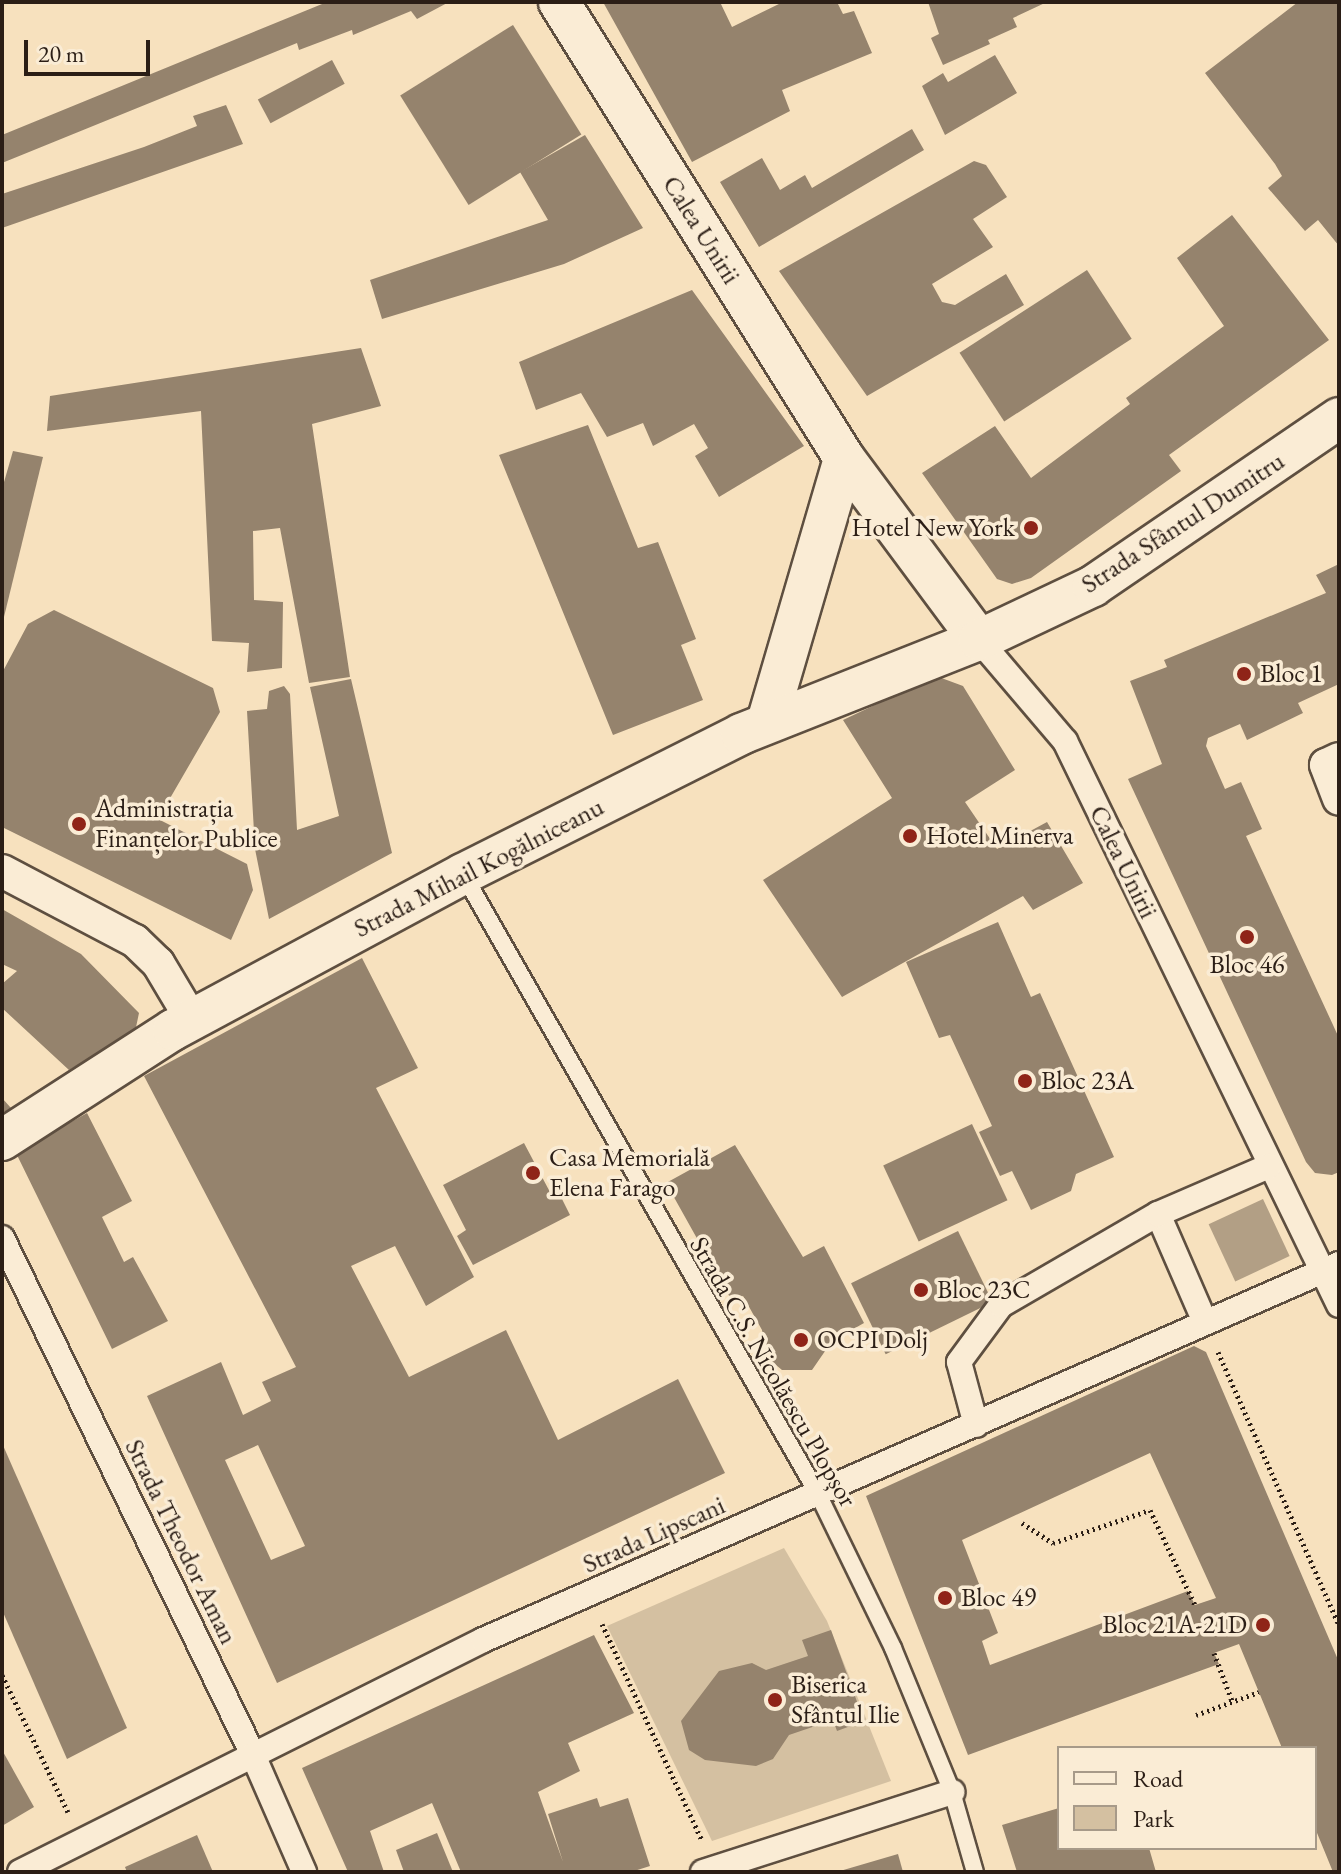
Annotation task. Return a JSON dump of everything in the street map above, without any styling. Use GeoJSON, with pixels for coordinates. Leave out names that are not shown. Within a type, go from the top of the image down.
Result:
{"type":"FeatureCollection","features":[{"type":"Feature","properties":{"kind":"street","name":"Calea Unirii"},"geometry":{"type":"LineString","coordinates":[[559,2],[844,458],[979,640],[1065,741],[1269,1166],[1330,1267],[1339,1305]]}},
{"type":"Feature","properties":{"kind":"street","name":"Strada Sfântul Dumitru"},"geometry":{"type":"LineString","coordinates":[[979,640],[1093,586],[1339,418]]}},
{"type":"Feature","properties":{"kind":"street"},"geometry":{"type":"LineString","coordinates":[[767,722],[844,458]]}},
{"type":"Feature","properties":{"kind":"street","name":"Strada Mihail Kogălniceanu"},"geometry":{"type":"LineString","coordinates":[[2,1140],[192,1020],[463,874],[767,722],[979,640]]}},
{"type":"Feature","properties":{"kind":"street"},"geometry":{"type":"LineString","coordinates":[[1339,759],[1326,765],[1339,799]]}},
{"type":"Feature","properties":{"kind":"street"},"geometry":{"type":"LineString","coordinates":[[2,871],[135,941],[158,963],[192,1020]]}},
{"type":"Feature","properties":{"kind":"street"},"geometry":{"type":"LineString","coordinates":[[976,1425],[959,1362],[1001,1305],[1158,1214],[1269,1166]]}},
{"type":"Feature","properties":{"kind":"street"},"geometry":{"type":"LineString","coordinates":[[1158,1214],[1205,1322]]}},
{"type":"Feature","properties":{"kind":"street","name":"Strada Theodor Aman"},"geometry":{"type":"LineString","coordinates":[[2,1238],[253,1755],[304,1872]]}},
{"type":"Feature","properties":{"kind":"street","name":"Strada Lipscani"},"geometry":{"type":"LineString","coordinates":[[20,1872],[80,1837],[588,1594],[1330,1267]]}},
{"type":"Feature","properties":{"kind":"street"},"geometry":{"type":"LineString","coordinates":[[709,1870],[952,1792]]}},
{"type":"Feature","properties":{"kind":"lane","name":"Strada C.S. Nicolăescu Plopșor"},"geometry":{"type":"LineString","coordinates":[[463,874],[818,1494],[893,1648],[952,1792],[975,1872]]}},
{"type":"Feature","properties":{"kind":"path"},"geometry":{"type":"LineString","coordinates":[[1205,1322],[1339,1625]]}},
{"type":"Feature","properties":{"kind":"path"},"geometry":{"type":"LineString","coordinates":[[1022,1523],[1053,1543],[1150,1510],[1195,1605]]}},
{"type":"Feature","properties":{"kind":"path"},"geometry":{"type":"LineString","coordinates":[[588,1594],[709,1870]]}},
{"type":"Feature","properties":{"kind":"path"},"geometry":{"type":"LineString","coordinates":[[1214,1653],[1232,1701]]}},
{"type":"Feature","properties":{"kind":"path"},"geometry":{"type":"LineString","coordinates":[[2,1675],[80,1837]]}},
{"type":"Feature","properties":{"kind":"path"},"geometry":{"type":"LineString","coordinates":[[1196,1715],[1259,1692]]}},
{"type":"Feature","properties":{"kind":"green space"},"geometry":{"type":"Polygon","coordinates":[[[784,1548],[827,1621],[891,1781],[712,1841],[607,1626],[784,1548]]]}},
{"type":"Feature","properties":{"kind":"shaded area"},"geometry":{"type":"Polygon","coordinates":[[[1263,1199],[1290,1256],[1235,1281],[1209,1224],[1263,1199]]]}},
{"type":"Feature","properties":{"kind":"building"},"geometry":{"type":"Polygon","coordinates":[[[327,2],[449,2],[417,19],[411,11],[353,35],[352,30],[299,50],[297,43],[2,163],[2,135],[327,2]]]}},
{"type":"Feature","properties":{"kind":"building"},"geometry":{"type":"Polygon","coordinates":[[[603,2],[720,2],[732,27],[783,2],[837,2],[843,14],[854,11],[872,53],[782,90],[790,111],[692,162],[603,2]]]}},
{"type":"Feature","properties":{"kind":"building"},"geometry":{"type":"Polygon","coordinates":[[[928,2],[1047,2],[1013,18],[1017,27],[988,40],[990,44],[943,65],[931,38],[939,34],[928,2]]]}},
{"type":"Feature","properties":{"kind":"building"},"geometry":{"type":"Polygon","coordinates":[[[1298,2],[1339,2],[1339,246],[1318,220],[1305,231],[1268,188],[1282,176],[1205,73],[1298,2]]]}},
{"type":"Feature","properties":{"kind":"building"},"geometry":{"type":"Polygon","coordinates":[[[513,25],[581,134],[469,205],[400,95],[513,25]]]}},
{"type":"Feature","properties":{"kind":"building"},"geometry":{"type":"Polygon","coordinates":[[[995,55],[1017,93],[945,135],[922,86],[943,73],[948,82],[995,55]]]}},
{"type":"Feature","properties":{"kind":"building"},"geometry":{"type":"Polygon","coordinates":[[[332,60],[345,84],[271,123],[258,99],[332,60]]]}},
{"type":"Feature","properties":{"kind":"building"},"geometry":{"type":"Polygon","coordinates":[[[226,105],[243,144],[2,228],[2,194],[197,126],[193,116],[226,105]]]}},
{"type":"Feature","properties":{"kind":"building"},"geometry":{"type":"Polygon","coordinates":[[[912,129],[924,150],[759,247],[720,182],[762,158],[780,190],[805,175],[812,188],[912,129]]]}},
{"type":"Feature","properties":{"kind":"building"},"geometry":{"type":"Polygon","coordinates":[[[585,135],[643,228],[564,264],[382,319],[370,280],[548,220],[520,172],[585,135]]]}},
{"type":"Feature","properties":{"kind":"building"},"geometry":{"type":"Polygon","coordinates":[[[974,161],[986,165],[1007,197],[973,219],[993,247],[932,284],[942,302],[955,305],[1006,274],[1024,305],[867,396],[779,271],[974,161]]]}},
{"type":"Feature","properties":{"kind":"building"},"geometry":{"type":"Polygon","coordinates":[[[1232,215],[1329,340],[1169,455],[1181,471],[1031,578],[1012,584],[997,579],[922,473],[995,426],[1031,478],[1130,404],[1126,398],[1224,326],[1177,258],[1232,215]]]}},
{"type":"Feature","properties":{"kind":"building"},"geometry":{"type":"Polygon","coordinates":[[[1087,270],[1132,339],[1004,422],[960,353],[1087,270]]]}},
{"type":"Feature","properties":{"kind":"building"},"geometry":{"type":"Polygon","coordinates":[[[692,290],[804,446],[719,497],[695,456],[708,448],[694,424],[653,446],[643,423],[607,437],[581,393],[536,410],[519,362],[692,290]]]}},
{"type":"Feature","properties":{"kind":"building"},"geometry":{"type":"Polygon","coordinates":[[[361,348],[381,406],[312,424],[350,677],[309,683],[280,528],[253,531],[254,600],[283,602],[282,668],[247,672],[249,643],[212,641],[201,411],[47,431],[50,396],[361,348]]]}},
{"type":"Feature","properties":{"kind":"building"},"geometry":{"type":"Polygon","coordinates":[[[588,425],[638,548],[658,542],[696,639],[681,645],[703,700],[613,735],[499,455],[588,425]]]}},
{"type":"Feature","properties":{"kind":"building"},"geometry":{"type":"Polygon","coordinates":[[[13,451],[43,457],[3,621],[2,489],[13,451]]]}},
{"type":"Feature","properties":{"kind":"building","name":"Bloc 46"},"geometry":{"type":"Polygon","coordinates":[[[1339,564],[1339,684],[1298,703],[1303,713],[1247,740],[1240,724],[1208,738],[1206,746],[1225,789],[1241,782],[1262,829],[1246,836],[1339,1038],[1339,1172],[1332,1175],[1315,1173],[1306,1162],[1128,779],[1162,764],[1130,681],[1167,667],[1164,660],[1326,593],[1316,575],[1339,564]]]}},
{"type":"Feature","properties":{"kind":"building"},"geometry":{"type":"Polygon","coordinates":[[[54,610],[213,688],[220,712],[158,819],[247,864],[253,890],[231,940],[2,827],[2,673],[28,624],[54,610]]]}},
{"type":"Feature","properties":{"kind":"building","name":"Hotel Minerva"},"geometry":{"type":"Polygon","coordinates":[[[936,676],[963,686],[1015,770],[965,802],[997,849],[1047,822],[1083,883],[1033,910],[1023,896],[842,997],[763,880],[892,798],[843,720],[936,676]]]}},
{"type":"Feature","properties":{"kind":"building"},"geometry":{"type":"Polygon","coordinates":[[[351,679],[392,853],[269,919],[255,849],[247,711],[267,709],[269,691],[284,686],[290,694],[297,830],[339,816],[310,687],[351,679]]]}},
{"type":"Feature","properties":{"kind":"building"},"geometry":{"type":"Polygon","coordinates":[[[2,909],[81,954],[139,1013],[135,1032],[69,1070],[2,1008],[2,984],[17,971],[2,964],[2,909]]]}},
{"type":"Feature","properties":{"kind":"building","name":"Bloc 23A"},"geometry":{"type":"Polygon","coordinates":[[[998,922],[1031,997],[1040,993],[1114,1157],[1076,1174],[1071,1191],[1031,1210],[1012,1171],[1000,1176],[979,1132],[992,1126],[950,1035],[939,1038],[906,962],[998,922]]]}},
{"type":"Feature","properties":{"kind":"building"},"geometry":{"type":"Polygon","coordinates":[[[362,958],[418,1068],[376,1088],[474,1277],[426,1306],[395,1246],[351,1266],[409,1377],[506,1330],[558,1440],[678,1379],[725,1473],[277,1683],[147,1396],[221,1362],[243,1415],[271,1401],[262,1382],[296,1367],[144,1076],[362,958]],[[258,1445],[225,1460],[271,1560],[305,1546],[258,1445]]]}},
{"type":"Feature","properties":{"kind":"building"},"geometry":{"type":"Polygon","coordinates":[[[2,1098],[11,1108],[2,1113],[2,1098]]]}},
{"type":"Feature","properties":{"kind":"building"},"geometry":{"type":"Polygon","coordinates":[[[87,1113],[132,1201],[102,1217],[124,1262],[133,1257],[168,1321],[112,1349],[16,1153],[87,1113]]]}},
{"type":"Feature","properties":{"kind":"building"},"geometry":{"type":"Polygon","coordinates":[[[972,1124],[1007,1200],[919,1242],[883,1165],[972,1124]]]}},
{"type":"Feature","properties":{"kind":"building"},"geometry":{"type":"Polygon","coordinates":[[[524,1143],[551,1194],[558,1191],[570,1215],[473,1265],[457,1236],[466,1230],[443,1185],[524,1143]]]}},
{"type":"Feature","properties":{"kind":"building"},"geometry":{"type":"Polygon","coordinates":[[[735,1145],[803,1257],[824,1246],[864,1323],[832,1341],[812,1370],[782,1370],[764,1355],[762,1330],[743,1296],[732,1301],[666,1183],[735,1145]]]}},
{"type":"Feature","properties":{"kind":"building","name":"Bloc 23C"},"geometry":{"type":"Polygon","coordinates":[[[958,1231],[993,1302],[886,1354],[851,1283],[958,1231]]]}},
{"type":"Feature","properties":{"kind":"building"},"geometry":{"type":"Polygon","coordinates":[[[1194,1346],[1206,1352],[1339,1662],[1339,1872],[1333,1872],[1317,1833],[1317,1746],[1281,1746],[1239,1644],[1214,1653],[1219,1664],[968,1755],[866,1496],[1194,1346]],[[1150,1453],[962,1540],[998,1633],[982,1641],[990,1665],[1188,1591],[1195,1605],[1216,1598],[1150,1453]]]}},
{"type":"Feature","properties":{"kind":"building"},"geometry":{"type":"Polygon","coordinates":[[[2,1443],[127,1728],[67,1759],[2,1610],[2,1443]]]}},
{"type":"Feature","properties":{"kind":"building","name":"Biserica Sfântul Ilie"},"geometry":{"type":"Polygon","coordinates":[[[831,1630],[864,1721],[837,1731],[833,1720],[789,1735],[773,1759],[756,1766],[705,1760],[689,1750],[681,1721],[719,1671],[752,1663],[766,1670],[808,1656],[802,1640],[831,1630]]]}},
{"type":"Feature","properties":{"kind":"building"},"geometry":{"type":"Polygon","coordinates":[[[594,1635],[634,1713],[568,1743],[580,1771],[538,1792],[563,1862],[548,1814],[597,1798],[600,1807],[628,1798],[650,1866],[631,1872],[461,1872],[432,1803],[370,1831],[384,1872],[348,1872],[302,1768],[594,1635]]]}},
{"type":"Feature","properties":{"kind":"building"},"geometry":{"type":"Polygon","coordinates":[[[2,1750],[34,1807],[2,1826],[2,1750]]]}},
{"type":"Feature","properties":{"kind":"building"},"geometry":{"type":"Polygon","coordinates":[[[1057,1809],[1057,1850],[1150,1850],[1156,1872],[1017,1872],[1002,1825],[1057,1809]]]}},
{"type":"Feature","properties":{"kind":"building"},"geometry":{"type":"Polygon","coordinates":[[[437,1833],[453,1872],[404,1872],[396,1850],[437,1833]]]}},
{"type":"Feature","properties":{"kind":"building"},"geometry":{"type":"Polygon","coordinates":[[[197,1835],[213,1872],[127,1872],[125,1867],[197,1835]]]}},
{"type":"Feature","properties":{"kind":"building"},"geometry":{"type":"Polygon","coordinates":[[[898,1854],[903,1872],[840,1872],[840,1871],[898,1854]]]}},
{"type":"Feature","properties":{"kind":"place","name":"Hotel New York"},"geometry":{"type":"Point","coordinates":[1031,528]}},
{"type":"Feature","properties":{"kind":"place","name":"Bloc 1"},"geometry":{"type":"Point","coordinates":[1244,674]}},
{"type":"Feature","properties":{"kind":"place","name":"Administrația Finanțelor Publice"},"geometry":{"type":"Point","coordinates":[79,824]}},
{"type":"Feature","properties":{"kind":"place","name":"Hotel Minerva"},"geometry":{"type":"Point","coordinates":[910,836]}},
{"type":"Feature","properties":{"kind":"place","name":"Bloc 46"},"geometry":{"type":"Point","coordinates":[1247,937]}},
{"type":"Feature","properties":{"kind":"place","name":"Bloc 23A"},"geometry":{"type":"Point","coordinates":[1025,1081]}},
{"type":"Feature","properties":{"kind":"place","name":"Casa Memorială Elena Farago"},"geometry":{"type":"Point","coordinates":[533,1173]}},
{"type":"Feature","properties":{"kind":"place","name":"Bloc 23C"},"geometry":{"type":"Point","coordinates":[921,1290]}},
{"type":"Feature","properties":{"kind":"place","name":"OCPI Dolj"},"geometry":{"type":"Point","coordinates":[801,1340]}},
{"type":"Feature","properties":{"kind":"place","name":"Bloc 49"},"geometry":{"type":"Point","coordinates":[945,1598]}},
{"type":"Feature","properties":{"kind":"place","name":"Bloc 21A-21D"},"geometry":{"type":"Point","coordinates":[1263,1625]}},
{"type":"Feature","properties":{"kind":"place","name":"Biserica Sfântul Ilie"},"geometry":{"type":"Point","coordinates":[775,1700]}}]}
